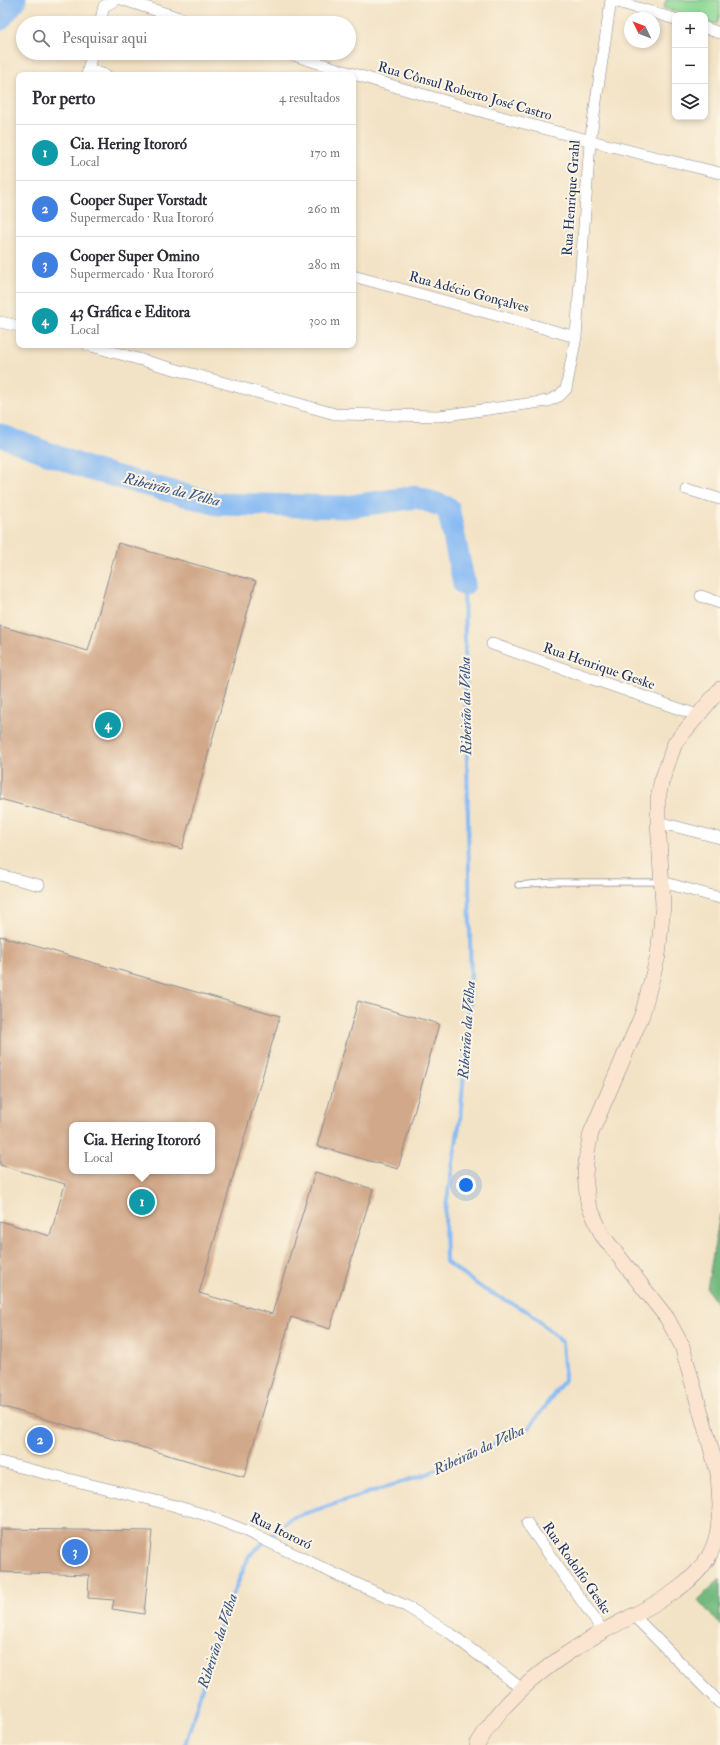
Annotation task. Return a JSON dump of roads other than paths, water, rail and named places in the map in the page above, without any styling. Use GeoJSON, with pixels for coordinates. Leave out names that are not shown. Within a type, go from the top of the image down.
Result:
{"type":"FeatureCollection","features":[{"type":"Feature","properties":{"kind":"main road"},"geometry":{"type":"LineString","coordinates":[[477,1745],[498,1714],[522,1689],[559,1659],[603,1631],[664,1598],[691,1579],[708,1557],[718,1534],[720,1505],[718,1473],[682,1346],[667,1318],[602,1235],[588,1203],[586,1153],[591,1133],[642,1015],[658,956],[663,905],[658,822],[658,799],[661,782],[675,743],[696,715],[720,688]]}},
{"type":"Feature","properties":{"kind":"street"},"geometry":{"type":"LineString","coordinates":[[102,16],[104,6],[116,0]]}},
{"type":"Feature","properties":{"kind":"street"},"geometry":{"type":"LineString","coordinates":[[124,0],[173,16]]}},
{"type":"Feature","properties":{"kind":"street"},"geometry":{"type":"LineString","coordinates":[[611,0],[672,18]]}},
{"type":"Feature","properties":{"kind":"street","name":"Rua Henrique Grahl"},"geometry":{"type":"LineString","coordinates":[[99,348],[335,414],[440,416],[548,401],[559,396],[566,389],[576,337],[590,142],[611,0]]}},
{"type":"Feature","properties":{"kind":"street"},"geometry":{"type":"LineString","coordinates":[[708,29],[720,33]]}},
{"type":"Feature","properties":{"kind":"street"},"geometry":{"type":"LineString","coordinates":[[88,72],[91,60]]}},
{"type":"Feature","properties":{"kind":"street","name":"Rua Cônsul Roberto José Castro"},"geometry":{"type":"LineString","coordinates":[[305,60],[336,72]]}},
{"type":"Feature","properties":{"kind":"street","name":"Rua Cônsul Roberto José Castro"},"geometry":{"type":"LineString","coordinates":[[356,78],[590,142],[720,173]]}},
{"type":"Feature","properties":{"kind":"street","name":"Rua Adécio Gonçalves"},"geometry":{"type":"LineString","coordinates":[[356,277],[576,337]]}},
{"type":"Feature","properties":{"kind":"street"},"geometry":{"type":"LineString","coordinates":[[0,322],[16,322]]}},
{"type":"Feature","properties":{"kind":"street"},"geometry":{"type":"LineString","coordinates":[[686,489],[720,499]]}},
{"type":"Feature","properties":{"kind":"street"},"geometry":{"type":"LineString","coordinates":[[701,596],[720,603]]}},
{"type":"Feature","properties":{"kind":"street","name":"Rua Henrique Geske"},"geometry":{"type":"LineString","coordinates":[[492,644],[696,715]]}},
{"type":"Feature","properties":{"kind":"street"},"geometry":{"type":"LineString","coordinates":[[658,822],[720,838]]}},
{"type":"Feature","properties":{"kind":"street"},"geometry":{"type":"LineString","coordinates":[[0,875],[39,885]]}},
{"type":"Feature","properties":{"kind":"street"},"geometry":{"type":"LineString","coordinates":[[662,882],[720,898]]}},
{"type":"Feature","properties":{"kind":"street","name":"Rua Itororó"},"geometry":{"type":"LineString","coordinates":[[0,1462],[179,1507],[206,1515],[244,1530],[425,1616],[450,1633],[522,1689]]}},
{"type":"Feature","properties":{"kind":"street","name":"Rua Rodolfo Geske"},"geometry":{"type":"LineString","coordinates":[[527,1523],[603,1631]]}},
{"type":"Feature","properties":{"kind":"street"},"geometry":{"type":"LineString","coordinates":[[633,1615],[720,1703]]}},
{"type":"Feature","properties":{"kind":"lane"},"geometry":{"type":"LineString","coordinates":[[518,885],[554,882],[662,882]]}},
{"type":"Feature","properties":{"kind":"waterway","name":"Ribeirão da Velha"},"geometry":{"type":"LineString","coordinates":[[0,19],[15,0]]}},
{"type":"Feature","properties":{"kind":"waterway","name":"Ribeirão da Velha"},"geometry":{"type":"LineString","coordinates":[[0,435],[89,469],[217,504],[344,507],[417,497],[448,508],[464,584]]}},
{"type":"Feature","properties":{"kind":"waterway","name":"Ribeirão da Velha"},"geometry":{"type":"LineString","coordinates":[[185,1745],[223,1618],[249,1556],[291,1518],[427,1474],[529,1428],[565,1379],[562,1342],[529,1312],[485,1290],[446,1262],[445,1212],[460,1119],[471,991],[464,584]]}},
{"type":"Feature","properties":{"kind":"place","name":"43 Gráfica e Editora"},"geometry":{"type":"Point","coordinates":[108,725]}},
{"type":"Feature","properties":{"kind":"place","name":"Cia. Hering Itororó"},"geometry":{"type":"Point","coordinates":[142,1202]}},
{"type":"Feature","properties":{"kind":"place","name":"Cooper Super Vorstadt"},"geometry":{"type":"Point","coordinates":[40,1440]}},
{"type":"Feature","properties":{"kind":"place","name":"Cooper Super Omino"},"geometry":{"type":"Point","coordinates":[75,1552]}}]}
